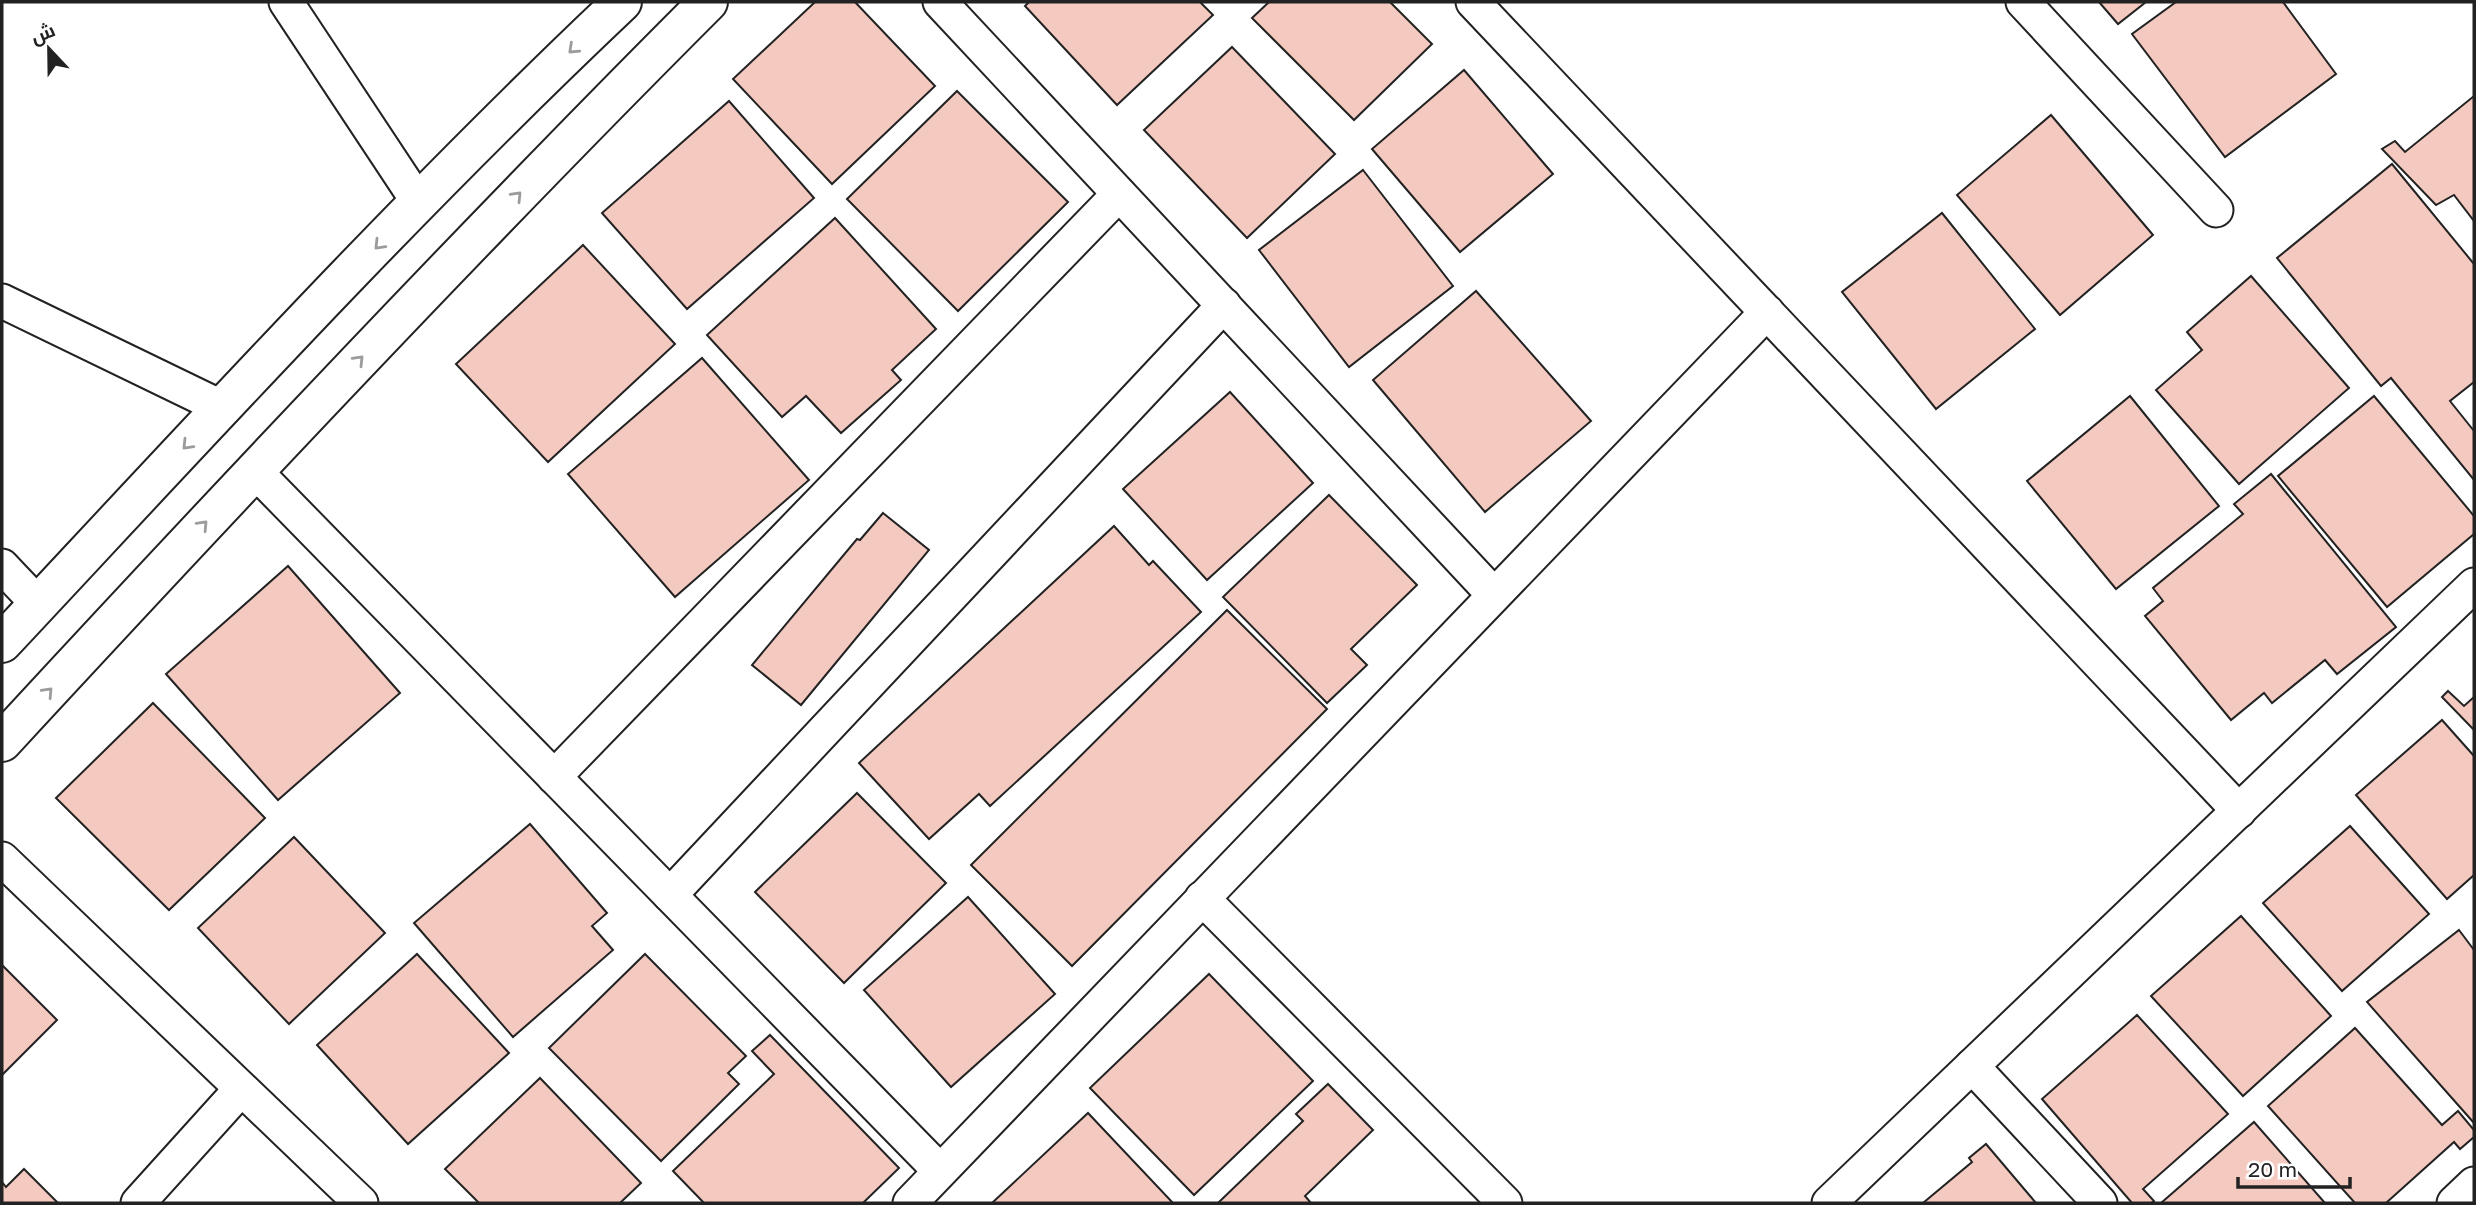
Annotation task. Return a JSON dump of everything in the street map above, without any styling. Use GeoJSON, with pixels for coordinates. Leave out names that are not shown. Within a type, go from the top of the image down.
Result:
{"type":"FeatureCollection","features":[{"type":"Feature","properties":{"kind":"main road"},"geometry":{"type":"LineString","coordinates":[[2,643],[419,203],[522,97],[622,2]]}},
{"type":"Feature","properties":{"kind":"main road"},"geometry":{"type":"LineString","coordinates":[[2,742],[254,470],[568,142],[709,2]]}},
{"type":"Feature","properties":{"kind":"street"},"geometry":{"type":"LineString","coordinates":[[286,2],[419,203]]}},
{"type":"Feature","properties":{"kind":"street"},"geometry":{"type":"LineString","coordinates":[[940,2],[1494,595]]}},
{"type":"Feature","properties":{"kind":"street"},"geometry":{"type":"LineString","coordinates":[[1473,2],[2239,811]]}},
{"type":"Feature","properties":{"kind":"street"},"geometry":{"type":"LineString","coordinates":[[2023,2],[2216,210]]}},
{"type":"Feature","properties":{"kind":"street"},"geometry":{"type":"LineString","coordinates":[[554,777],[1119,194]]}},
{"type":"Feature","properties":{"kind":"street"},"geometry":{"type":"LineString","coordinates":[[2,301],[222,408]]}},
{"type":"Feature","properties":{"kind":"street"},"geometry":{"type":"LineString","coordinates":[[670,895],[1223,305]]}},
{"type":"Feature","properties":{"kind":"street"},"geometry":{"type":"LineString","coordinates":[[910,1203],[1768,312]]}},
{"type":"Feature","properties":{"kind":"street"},"geometry":{"type":"LineString","coordinates":[[254,470],[940,1171]]}},
{"type":"Feature","properties":{"kind":"street"},"geometry":{"type":"LineString","coordinates":[[2,566],[38,604]]}},
{"type":"Feature","properties":{"kind":"street"},"geometry":{"type":"LineString","coordinates":[[1829,1203],[2474,585]]}},
{"type":"Feature","properties":{"kind":"street"},"geometry":{"type":"LineString","coordinates":[[2,859],[360,1203]]}},
{"type":"Feature","properties":{"kind":"street"},"geometry":{"type":"LineString","coordinates":[[1202,898],[1497,1200]]}},
{"type":"Feature","properties":{"kind":"street"},"geometry":{"type":"LineString","coordinates":[[1972,1066],[2100,1203]]}},
{"type":"Feature","properties":{"kind":"street"},"geometry":{"type":"LineString","coordinates":[[138,1203],[241,1089]]}},
{"type":"Feature","properties":{"kind":"street"},"geometry":{"type":"LineString","coordinates":[[2454,1203],[2474,1184]]}},
{"type":"Feature","properties":{"kind":"building"},"geometry":{"type":"Polygon","coordinates":[[[815,2],[855,2],[935,86],[832,184],[733,79],[815,2]]]}},
{"type":"Feature","properties":{"kind":"building"},"geometry":{"type":"Polygon","coordinates":[[[1029,2],[1200,2],[1213,15],[1117,105],[1025,6],[1029,2]]]}},
{"type":"Feature","properties":{"kind":"building"},"geometry":{"type":"Polygon","coordinates":[[[1269,2],[1390,2],[1432,44],[1354,120],[1252,18],[1269,2]]]}},
{"type":"Feature","properties":{"kind":"building"},"geometry":{"type":"Polygon","coordinates":[[[2099,2],[2146,2],[2118,24],[2099,2]]]}},
{"type":"Feature","properties":{"kind":"building"},"geometry":{"type":"Polygon","coordinates":[[[2176,2],[2283,2],[2336,74],[2225,157],[2132,34],[2176,2]]]}},
{"type":"Feature","properties":{"kind":"building"},"geometry":{"type":"Polygon","coordinates":[[[1232,47],[1335,154],[1247,238],[1144,130],[1232,47]]]}},
{"type":"Feature","properties":{"kind":"building"},"geometry":{"type":"Polygon","coordinates":[[[1464,70],[1553,174],[1460,252],[1372,149],[1464,70]]]}},
{"type":"Feature","properties":{"kind":"building"},"geometry":{"type":"Polygon","coordinates":[[[957,91],[1068,202],[958,311],[847,199],[957,91]]]}},
{"type":"Feature","properties":{"kind":"building"},"geometry":{"type":"Polygon","coordinates":[[[2474,96],[2474,221],[2454,195],[2436,205],[2382,149],[2395,141],[2405,152],[2474,96]]]}},
{"type":"Feature","properties":{"kind":"building"},"geometry":{"type":"Polygon","coordinates":[[[729,101],[814,198],[687,309],[602,213],[729,101]]]}},
{"type":"Feature","properties":{"kind":"building"},"geometry":{"type":"Polygon","coordinates":[[[2051,115],[2153,235],[2060,315],[1957,195],[2051,115]]]}},
{"type":"Feature","properties":{"kind":"building"},"geometry":{"type":"Polygon","coordinates":[[[2392,164],[2474,264],[2474,382],[2450,401],[2474,431],[2474,480],[2391,378],[2381,386],[2277,258],[2392,164]]]}},
{"type":"Feature","properties":{"kind":"building"},"geometry":{"type":"Polygon","coordinates":[[[1363,170],[1453,286],[1349,367],[1259,250],[1363,170]]]}},
{"type":"Feature","properties":{"kind":"building"},"geometry":{"type":"Polygon","coordinates":[[[1942,213],[2035,329],[1936,409],[1842,292],[1942,213]]]}},
{"type":"Feature","properties":{"kind":"building"},"geometry":{"type":"Polygon","coordinates":[[[835,218],[936,329],[892,370],[901,380],[841,433],[806,396],[782,417],[707,335],[835,218]]]}},
{"type":"Feature","properties":{"kind":"building"},"geometry":{"type":"Polygon","coordinates":[[[583,245],[675,344],[548,462],[456,364],[583,245]]]}},
{"type":"Feature","properties":{"kind":"building"},"geometry":{"type":"Polygon","coordinates":[[[2251,276],[2349,388],[2239,484],[2156,390],[2202,350],[2187,332],[2251,276]]]}},
{"type":"Feature","properties":{"kind":"building"},"geometry":{"type":"Polygon","coordinates":[[[1476,291],[1591,421],[1485,512],[1373,380],[1476,291]]]}},
{"type":"Feature","properties":{"kind":"building"},"geometry":{"type":"Polygon","coordinates":[[[702,358],[809,480],[675,597],[568,474],[702,358]]]}},
{"type":"Feature","properties":{"kind":"building"},"geometry":{"type":"Polygon","coordinates":[[[1230,392],[1313,483],[1207,580],[1123,489],[1230,392]]]}},
{"type":"Feature","properties":{"kind":"building"},"geometry":{"type":"Polygon","coordinates":[[[2130,396],[2219,506],[2116,589],[2027,481],[2130,396]]]}},
{"type":"Feature","properties":{"kind":"building"},"geometry":{"type":"Polygon","coordinates":[[[2374,396],[2474,516],[2474,534],[2387,607],[2278,476],[2374,396]]]}},
{"type":"Feature","properties":{"kind":"building"},"geometry":{"type":"Polygon","coordinates":[[[2271,474],[2396,627],[2337,674],[2325,660],[2272,703],[2264,693],[2231,720],[2145,616],[2163,601],[2153,588],[2243,514],[2234,504],[2271,474]]]}},
{"type":"Feature","properties":{"kind":"building"},"geometry":{"type":"Polygon","coordinates":[[[1329,495],[1417,585],[1351,649],[1367,665],[1327,703],[1223,597],[1329,495]]]}},
{"type":"Feature","properties":{"kind":"building"},"geometry":{"type":"Polygon","coordinates":[[[883,513],[929,550],[801,705],[752,665],[857,539],[860,540],[883,513]]]}},
{"type":"Feature","properties":{"kind":"building"},"geometry":{"type":"Polygon","coordinates":[[[1114,526],[1149,565],[1153,561],[1201,612],[990,806],[979,794],[929,839],[859,763],[1114,526]]]}},
{"type":"Feature","properties":{"kind":"building"},"geometry":{"type":"Polygon","coordinates":[[[288,566],[400,693],[278,800],[166,674],[288,566]]]}},
{"type":"Feature","properties":{"kind":"building"},"geometry":{"type":"Polygon","coordinates":[[[1227,610],[1327,709],[1072,966],[971,865],[1227,610]]]}},
{"type":"Feature","properties":{"kind":"building"},"geometry":{"type":"Polygon","coordinates":[[[2448,691],[2464,706],[2474,697],[2474,730],[2442,697],[2448,691]]]}},
{"type":"Feature","properties":{"kind":"building"},"geometry":{"type":"Polygon","coordinates":[[[153,703],[265,818],[169,910],[56,798],[153,703]]]}},
{"type":"Feature","properties":{"kind":"building"},"geometry":{"type":"Polygon","coordinates":[[[2442,720],[2474,756],[2474,875],[2447,899],[2356,795],[2442,720]]]}},
{"type":"Feature","properties":{"kind":"building"},"geometry":{"type":"Polygon","coordinates":[[[857,793],[946,883],[844,983],[755,892],[857,793]]]}},
{"type":"Feature","properties":{"kind":"building"},"geometry":{"type":"Polygon","coordinates":[[[530,824],[607,913],[592,926],[613,950],[513,1037],[414,923],[530,824]]]}},
{"type":"Feature","properties":{"kind":"building"},"geometry":{"type":"Polygon","coordinates":[[[2350,826],[2429,914],[2342,991],[2263,903],[2350,826]]]}},
{"type":"Feature","properties":{"kind":"building"},"geometry":{"type":"Polygon","coordinates":[[[294,837],[385,933],[289,1024],[198,928],[294,837]]]}},
{"type":"Feature","properties":{"kind":"building"},"geometry":{"type":"Polygon","coordinates":[[[968,897],[1055,994],[951,1087],[864,990],[968,897]]]}},
{"type":"Feature","properties":{"kind":"building"},"geometry":{"type":"Polygon","coordinates":[[[2241,916],[2331,1016],[2243,1096],[2151,996],[2241,916]]]}},
{"type":"Feature","properties":{"kind":"building"},"geometry":{"type":"Polygon","coordinates":[[[2459,930],[2474,950],[2474,1123],[2367,1002],[2459,930]]]}},
{"type":"Feature","properties":{"kind":"building"},"geometry":{"type":"Polygon","coordinates":[[[417,954],[509,1053],[408,1144],[317,1045],[417,954]]]}},
{"type":"Feature","properties":{"kind":"building"},"geometry":{"type":"Polygon","coordinates":[[[645,954],[746,1056],[728,1073],[739,1084],[661,1161],[549,1048],[645,954]]]}},
{"type":"Feature","properties":{"kind":"building"},"geometry":{"type":"Polygon","coordinates":[[[2,965],[57,1020],[2,1075],[2,965]]]}},
{"type":"Feature","properties":{"kind":"building"},"geometry":{"type":"Polygon","coordinates":[[[1209,974],[1313,1081],[1194,1195],[1090,1088],[1209,974]]]}},
{"type":"Feature","properties":{"kind":"building"},"geometry":{"type":"Polygon","coordinates":[[[2137,1015],[2228,1114],[2143,1189],[2154,1201],[2151,1203],[2132,1203],[2042,1099],[2137,1015]]]}},
{"type":"Feature","properties":{"kind":"building"},"geometry":{"type":"Polygon","coordinates":[[[2355,1028],[2442,1125],[2458,1111],[2474,1130],[2474,1137],[2460,1149],[2454,1142],[2386,1203],[2355,1203],[2268,1106],[2355,1028]]]}},
{"type":"Feature","properties":{"kind":"building"},"geometry":{"type":"Polygon","coordinates":[[[770,1035],[899,1168],[863,1203],[704,1203],[673,1171],[774,1074],[752,1051],[770,1035]]]}},
{"type":"Feature","properties":{"kind":"building"},"geometry":{"type":"Polygon","coordinates":[[[540,1078],[641,1183],[620,1203],[479,1203],[445,1169],[540,1078]]]}},
{"type":"Feature","properties":{"kind":"building"},"geometry":{"type":"Polygon","coordinates":[[[1328,1084],[1373,1130],[1305,1196],[1311,1203],[1218,1203],[1303,1121],[1296,1114],[1328,1084]]]}},
{"type":"Feature","properties":{"kind":"building"},"geometry":{"type":"Polygon","coordinates":[[[1088,1113],[1173,1203],[992,1203],[1088,1113]]]}},
{"type":"Feature","properties":{"kind":"building"},"geometry":{"type":"Polygon","coordinates":[[[2254,1122],[2325,1203],[2161,1203],[2254,1122]]]}},
{"type":"Feature","properties":{"kind":"building"},"geometry":{"type":"Polygon","coordinates":[[[1986,1144],[2036,1203],[1923,1203],[1972,1162],[1969,1158],[1986,1144]]]}},
{"type":"Feature","properties":{"kind":"building"},"geometry":{"type":"Polygon","coordinates":[[[24,1169],[58,1203],[2,1203],[2,1182],[6,1187],[24,1169]]]}}]}
